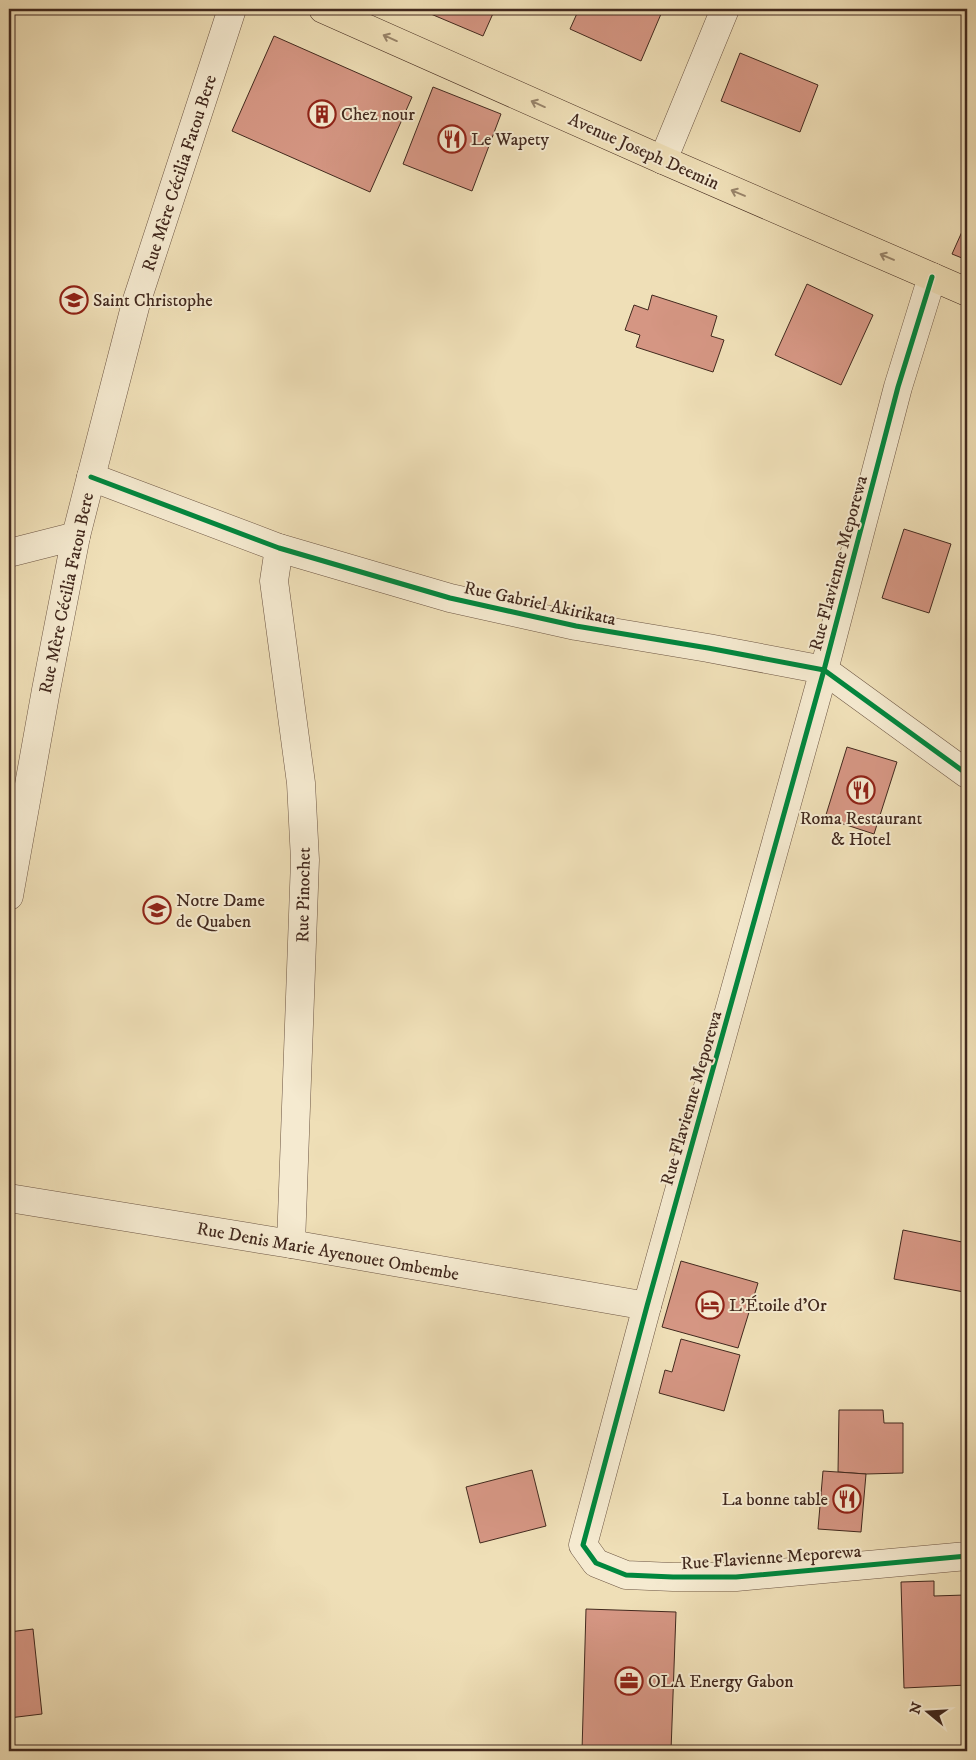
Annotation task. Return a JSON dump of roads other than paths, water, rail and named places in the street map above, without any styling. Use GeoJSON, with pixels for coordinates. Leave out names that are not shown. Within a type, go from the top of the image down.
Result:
{"type":"FeatureCollection","features":[{"type":"Feature","properties":{"kind":"main road","name":"Avenue Joseph Deemin"},"geometry":{"type":"LineString","coordinates":[[323,9],[967,292]]}},
{"type":"Feature","properties":{"kind":"street","name":"Rue Mère Cécilia Fatou Bere"},"geometry":{"type":"LineString","coordinates":[[9,896],[76,536],[91,476],[136,303],[232,9]]}},
{"type":"Feature","properties":{"kind":"street"},"geometry":{"type":"LineString","coordinates":[[663,160],[725,9]]}},
{"type":"Feature","properties":{"kind":"street","name":"Rue Flavienne Meporewa"},"geometry":{"type":"LineString","coordinates":[[932,277],[898,387],[824,670],[647,1306],[584,1545],[596,1563],[626,1575],[673,1577],[736,1577],[967,1556]]}},
{"type":"Feature","properties":{"kind":"street","name":"Rue Gabriel Akirikata"},"geometry":{"type":"LineString","coordinates":[[91,476],[279,548],[450,598],[576,626],[824,670],[967,774]]}},
{"type":"Feature","properties":{"kind":"street"},"geometry":{"type":"LineString","coordinates":[[9,553],[76,536]]}},
{"type":"Feature","properties":{"kind":"street","name":"Rue Pinochet"},"geometry":{"type":"LineString","coordinates":[[279,548],[274,581],[301,783],[305,860],[291,1244]]}},
{"type":"Feature","properties":{"kind":"street","name":"Rue Denis Marie Ayenouet Ombembe"},"geometry":{"type":"LineString","coordinates":[[9,1198],[291,1244],[647,1306]]}},
{"type":"Feature","properties":{"kind":"place","name":"Chez nour"},"geometry":{"type":"Point","coordinates":[322,114]}},
{"type":"Feature","properties":{"kind":"place","name":"Le Wapety"},"geometry":{"type":"Point","coordinates":[452,139]}},
{"type":"Feature","properties":{"kind":"place","name":"Saint Christophe"},"geometry":{"type":"Point","coordinates":[74,300]}},
{"type":"Feature","properties":{"kind":"place","name":"Roma Restaurant & Hotel"},"geometry":{"type":"Point","coordinates":[861,790]}},
{"type":"Feature","properties":{"kind":"place","name":"Notre Dame de Quaben"},"geometry":{"type":"Point","coordinates":[157,910]}},
{"type":"Feature","properties":{"kind":"place","name":"L'Étoile d'Or"},"geometry":{"type":"Point","coordinates":[710,1305]}},
{"type":"Feature","properties":{"kind":"place","name":"La bonne table"},"geometry":{"type":"Point","coordinates":[847,1499]}},
{"type":"Feature","properties":{"kind":"place","name":"OLA Energy Gabon"},"geometry":{"type":"Point","coordinates":[629,1681]}}]}
